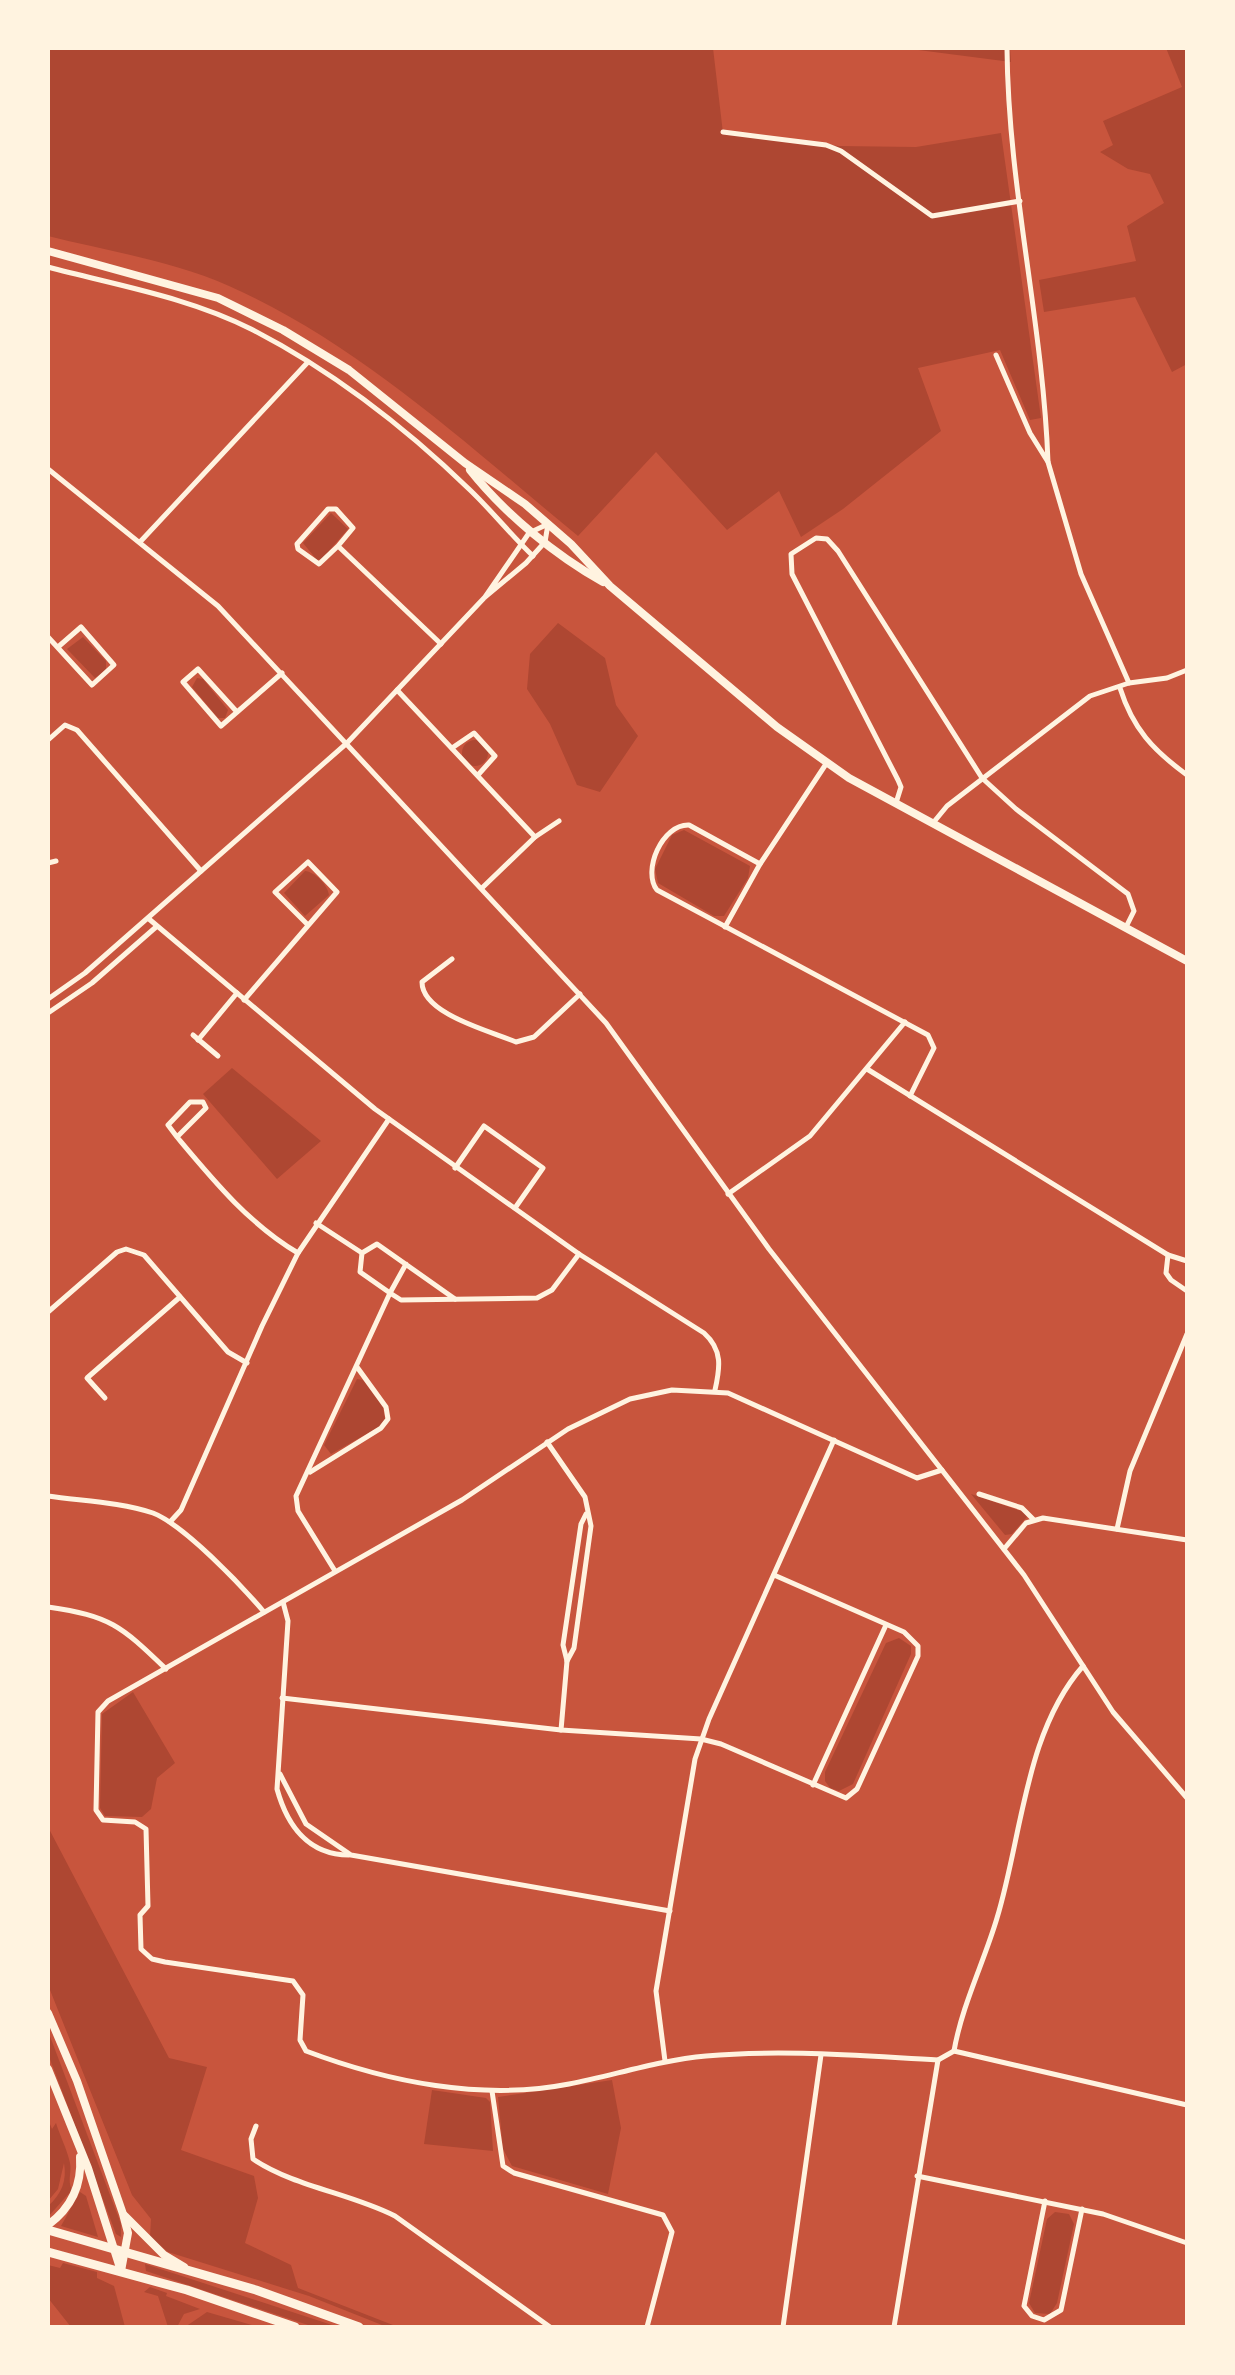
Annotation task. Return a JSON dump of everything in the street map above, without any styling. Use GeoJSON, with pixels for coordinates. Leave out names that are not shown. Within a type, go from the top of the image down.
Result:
{"type":"FeatureCollection","features":[{"type":"Feature","properties":{"kind":"highway"},"geometry":{"type":"LineString","coordinates":[[48,2227],[188,2269],[359,2327]]}},
{"type":"Feature","properties":{"kind":"highway"},"geometry":{"type":"LineString","coordinates":[[48,2252],[121,2271],[295,2327]]}},
{"type":"Feature","properties":{"kind":"main road"},"geometry":{"type":"LineString","coordinates":[[48,251],[195,290],[261,318],[362,379],[465,463],[548,524],[610,586]]}},
{"type":"Feature","properties":{"kind":"main road"},"geometry":{"type":"LineString","coordinates":[[465,463],[495,498],[545,542],[610,586],[826,764],[1187,961]]}},
{"type":"Feature","properties":{"kind":"main road"},"geometry":{"type":"LineString","coordinates":[[48,2013],[77,2081],[123,2214],[128,2233],[121,2271]]}},
{"type":"Feature","properties":{"kind":"main road"},"geometry":{"type":"LineString","coordinates":[[48,2069],[88,2168],[121,2271]]}},
{"type":"Feature","properties":{"kind":"main road"},"geometry":{"type":"LineString","coordinates":[[48,2227],[67,2207],[77,2189],[81,2174],[80,2153]]}},
{"type":"Feature","properties":{"kind":"main road"},"geometry":{"type":"LineString","coordinates":[[123,2214],[164,2255],[188,2269]]}},
{"type":"Feature","properties":{"kind":"street"},"geometry":{"type":"LineString","coordinates":[[1007,48],[1007,100],[1043,377],[1048,462],[1081,574],[1129,683]]}},
{"type":"Feature","properties":{"kind":"street"},"geometry":{"type":"LineString","coordinates":[[723,132],[826,145],[841,151],[932,216],[1020,201]]}},
{"type":"Feature","properties":{"kind":"street"},"geometry":{"type":"LineString","coordinates":[[48,267],[208,311],[250,329],[308,362],[410,438],[466,486],[533,556]]}},
{"type":"Feature","properties":{"kind":"street"},"geometry":{"type":"LineString","coordinates":[[996,355],[1030,433],[1048,462]]}},
{"type":"Feature","properties":{"kind":"street"},"geometry":{"type":"LineString","coordinates":[[140,542],[308,362]]}},
{"type":"Feature","properties":{"kind":"street"},"geometry":{"type":"LineString","coordinates":[[48,469],[218,606],[606,1023],[728,1194],[1004,1549],[1113,1712],[1187,1798]]}},
{"type":"Feature","properties":{"kind":"street"},"geometry":{"type":"LineString","coordinates":[[332,508],[353,528],[338,546],[319,564],[298,549],[297,544],[332,508]]}},
{"type":"Feature","properties":{"kind":"street"},"geometry":{"type":"LineString","coordinates":[[485,597],[532,530],[548,524]]}},
{"type":"Feature","properties":{"kind":"street"},"geometry":{"type":"LineString","coordinates":[[48,999],[85,973],[149,919],[347,743],[485,597],[533,556],[545,542],[548,524]]}},
{"type":"Feature","properties":{"kind":"street"},"geometry":{"type":"LineString","coordinates":[[896,803],[901,787],[898,780],[792,574],[791,554],[816,538],[827,539],[838,551],[982,778],[1016,809],[1128,894],[1134,911],[1126,928]]}},
{"type":"Feature","properties":{"kind":"street"},"geometry":{"type":"LineString","coordinates":[[338,546],[441,644]]}},
{"type":"Feature","properties":{"kind":"street"},"geometry":{"type":"LineString","coordinates":[[48,637],[92,685],[114,665],[81,627],[58,647]]}},
{"type":"Feature","properties":{"kind":"street"},"geometry":{"type":"LineString","coordinates":[[237,712],[198,669],[183,682],[221,726],[282,673]]}},
{"type":"Feature","properties":{"kind":"street"},"geometry":{"type":"LineString","coordinates":[[933,823],[947,806],[1073,707],[1104,690],[1167,678],[1187,670]]}},
{"type":"Feature","properties":{"kind":"street"},"geometry":{"type":"LineString","coordinates":[[1120,688],[1129,714],[1147,743],[1187,775]]}},
{"type":"Feature","properties":{"kind":"street"},"geometry":{"type":"LineString","coordinates":[[397,690],[535,837]]}},
{"type":"Feature","properties":{"kind":"street"},"geometry":{"type":"LineString","coordinates":[[48,740],[65,725],[77,730],[201,871]]}},
{"type":"Feature","properties":{"kind":"street"},"geometry":{"type":"LineString","coordinates":[[452,748],[474,733],[482,738],[495,756],[478,775]]}},
{"type":"Feature","properties":{"kind":"street"},"geometry":{"type":"LineString","coordinates":[[725,927],[760,864],[826,764]]}},
{"type":"Feature","properties":{"kind":"street"},"geometry":{"type":"LineString","coordinates":[[482,888],[535,837],[559,821]]}},
{"type":"Feature","properties":{"kind":"street"},"geometry":{"type":"LineString","coordinates":[[760,864],[689,825],[673,827],[649,870],[650,882],[657,890],[928,1035],[934,1048],[910,1096]]}},
{"type":"Feature","properties":{"kind":"street"},"geometry":{"type":"LineString","coordinates":[[48,863],[56,861]]}},
{"type":"Feature","properties":{"kind":"street"},"geometry":{"type":"LineString","coordinates":[[244,1000],[337,892],[308,862],[275,892],[308,925]]}},
{"type":"Feature","properties":{"kind":"street"},"geometry":{"type":"LineString","coordinates":[[149,919],[389,1119],[579,1254],[712,1341],[720,1366],[715,1390]]}},
{"type":"Feature","properties":{"kind":"street"},"geometry":{"type":"LineString","coordinates":[[48,1013],[92,983],[156,927]]}},
{"type":"Feature","properties":{"kind":"street"},"geometry":{"type":"LineString","coordinates":[[452,959],[422,982],[422,991],[429,1000],[452,1016],[516,1042],[534,1037],[580,994]]}},
{"type":"Feature","properties":{"kind":"street"},"geometry":{"type":"LineString","coordinates":[[85,973],[92,983]]}},
{"type":"Feature","properties":{"kind":"street"},"geometry":{"type":"LineString","coordinates":[[218,1056],[196,1038],[237,993]]}},
{"type":"Feature","properties":{"kind":"street"},"geometry":{"type":"LineString","coordinates":[[728,1194],[810,1136],[905,1022]]}},
{"type":"Feature","properties":{"kind":"street"},"geometry":{"type":"LineString","coordinates":[[867,1069],[1168,1255],[1187,1261]]}},
{"type":"Feature","properties":{"kind":"street"},"geometry":{"type":"LineString","coordinates":[[177,1137],[201,1116],[206,1108],[203,1102],[190,1102],[168,1125],[177,1137],[237,1205],[260,1227],[298,1253]]}},
{"type":"Feature","properties":{"kind":"street"},"geometry":{"type":"LineString","coordinates":[[170,1522],[181,1510],[298,1253],[389,1119]]}},
{"type":"Feature","properties":{"kind":"street"},"geometry":{"type":"LineString","coordinates":[[455,1168],[484,1126],[543,1168],[515,1208]]}},
{"type":"Feature","properties":{"kind":"street"},"geometry":{"type":"LineString","coordinates":[[316,1223],[362,1253]]}},
{"type":"Feature","properties":{"kind":"street"},"geometry":{"type":"LineString","coordinates":[[362,1253],[377,1244],[455,1299]]}},
{"type":"Feature","properties":{"kind":"street"},"geometry":{"type":"LineString","coordinates":[[48,1312],[117,1252],[126,1249],[144,1255],[228,1352],[247,1363]]}},
{"type":"Feature","properties":{"kind":"street"},"geometry":{"type":"LineString","coordinates":[[362,1253],[360,1272],[401,1300],[546,1295],[579,1254]]}},
{"type":"Feature","properties":{"kind":"street"},"geometry":{"type":"LineString","coordinates":[[1168,1255],[1166,1273],[1187,1291]]}},
{"type":"Feature","properties":{"kind":"street"},"geometry":{"type":"LineString","coordinates":[[335,1571],[296,1503],[390,1293],[406,1264]]}},
{"type":"Feature","properties":{"kind":"street"},"geometry":{"type":"LineString","coordinates":[[105,1398],[87,1378],[180,1297]]}},
{"type":"Feature","properties":{"kind":"street"},"geometry":{"type":"LineString","coordinates":[[1117,1529],[1130,1471],[1187,1334]]}},
{"type":"Feature","properties":{"kind":"street"},"geometry":{"type":"LineString","coordinates":[[309,1472],[381,1428],[388,1419],[386,1407],[357,1367]]}},
{"type":"Feature","properties":{"kind":"street"},"geometry":{"type":"LineString","coordinates":[[942,1470],[917,1478],[715,1390],[672,1390],[630,1399],[547,1442],[462,1500],[101,1706],[97,1722],[96,1810],[103,1820],[141,1824],[148,1837],[148,1906],[140,1915],[141,1949],[152,1959],[165,1962],[293,1981],[303,1995],[300,2040],[306,2051],[448,2089],[492,2091],[566,2084],[665,2061],[732,2053],[938,2060],[954,2051],[1187,2105]]}},
{"type":"Feature","properties":{"kind":"street"},"geometry":{"type":"LineString","coordinates":[[665,2061],[656,1991],[701,1739],[834,1440]]}},
{"type":"Feature","properties":{"kind":"street"},"geometry":{"type":"LineString","coordinates":[[547,1442],[585,1497],[591,1526],[574,1648],[567,1661]]}},
{"type":"Feature","properties":{"kind":"street"},"geometry":{"type":"LineString","coordinates":[[979,1494],[1022,1508],[1033,1519],[1187,1540]]}},
{"type":"Feature","properties":{"kind":"street"},"geometry":{"type":"LineString","coordinates":[[48,1496],[133,1508],[170,1522],[264,1612]]}},
{"type":"Feature","properties":{"kind":"street"},"geometry":{"type":"LineString","coordinates":[[561,1730],[567,1661],[563,1645],[581,1524],[587,1513]]}},
{"type":"Feature","properties":{"kind":"street"},"geometry":{"type":"LineString","coordinates":[[1004,1549],[1033,1519]]}},
{"type":"Feature","properties":{"kind":"street"},"geometry":{"type":"LineString","coordinates":[[282,1698],[561,1730],[701,1739],[721,1744],[846,1798],[857,1789],[918,1656],[918,1646],[910,1636],[774,1575]]}},
{"type":"Feature","properties":{"kind":"street"},"geometry":{"type":"LineString","coordinates":[[283,1602],[288,1621],[277,1789],[281,1805],[299,1834],[322,1851],[670,1911]]}},
{"type":"Feature","properties":{"kind":"street"},"geometry":{"type":"LineString","coordinates":[[48,1607],[104,1618],[134,1638],[166,1669]]}},
{"type":"Feature","properties":{"kind":"street"},"geometry":{"type":"LineString","coordinates":[[813,1785],[886,1625]]}},
{"type":"Feature","properties":{"kind":"street"},"geometry":{"type":"LineString","coordinates":[[954,2051],[996,1920],[1042,1743],[1056,1707],[1083,1666]]}},
{"type":"Feature","properties":{"kind":"street"},"geometry":{"type":"LineString","coordinates":[[280,1774],[306,1824],[351,1855]]}},
{"type":"Feature","properties":{"kind":"street"},"geometry":{"type":"LineString","coordinates":[[783,2327],[821,2055]]}},
{"type":"Feature","properties":{"kind":"street"},"geometry":{"type":"LineString","coordinates":[[894,2327],[938,2060]]}},
{"type":"Feature","properties":{"kind":"street"},"geometry":{"type":"LineString","coordinates":[[492,2091],[503,2166],[514,2173],[663,2215],[670,2224],[672,2232],[647,2327]]}},
{"type":"Feature","properties":{"kind":"street"},"geometry":{"type":"LineString","coordinates":[[256,2126],[251,2139],[253,2159],[270,2170],[369,2202],[395,2216],[550,2327]]}},
{"type":"Feature","properties":{"kind":"street"},"geometry":{"type":"LineString","coordinates":[[917,2176],[1082,2209],[1134,2222],[1187,2243]]}},
{"type":"Feature","properties":{"kind":"street"},"geometry":{"type":"LineString","coordinates":[[1045,2201],[1024,2306],[1032,2316],[1044,2320],[1055,2317],[1061,2310],[1082,2209]]}},
{"type":"Feature","properties":{"kind":"shaded area"},"geometry":{"type":"Polygon","coordinates":[[[48,48],[713,48],[723,133],[839,146],[916,147],[1001,133],[1041,418],[1030,420],[1000,350],[918,368],[941,431],[843,509],[801,537],[779,491],[727,530],[656,452],[578,536],[411,399],[324,337],[277,310],[208,277],[140,257],[48,236],[48,48]]]}},
{"type":"Feature","properties":{"kind":"shaded area"},"geometry":{"type":"Polygon","coordinates":[[[903,48],[1010,48],[1011,62],[903,48]]]}},
{"type":"Feature","properties":{"kind":"shaded area"},"geometry":{"type":"Polygon","coordinates":[[[1166,48],[1187,48],[1187,364],[1172,372],[1135,297],[1044,312],[1039,280],[1136,261],[1127,226],[1164,203],[1150,174],[1128,169],[1100,152],[1113,145],[1103,121],[1182,87],[1166,48]]]}},
{"type":"Feature","properties":{"kind":"shaded area"},"geometry":{"type":"Polygon","coordinates":[[[331,513],[348,529],[322,559],[317,560],[303,543],[331,513]]]}},
{"type":"Feature","properties":{"kind":"shaded area"},"geometry":{"type":"Polygon","coordinates":[[[558,623],[605,658],[616,705],[638,736],[600,792],[577,785],[550,724],[527,689],[530,654],[558,623]]]}},
{"type":"Feature","properties":{"kind":"shaded area"},"geometry":{"type":"Polygon","coordinates":[[[83,637],[106,661],[106,670],[95,678],[67,649],[83,637]]]}},
{"type":"Feature","properties":{"kind":"shaded area"},"geometry":{"type":"Polygon","coordinates":[[[197,678],[203,679],[228,710],[225,718],[218,718],[192,687],[197,678]]]}},
{"type":"Feature","properties":{"kind":"shaded area"},"geometry":{"type":"Polygon","coordinates":[[[475,740],[485,743],[488,753],[485,763],[475,766],[465,763],[462,753],[465,743],[475,740]]]}},
{"type":"Feature","properties":{"kind":"shaded area"},"geometry":{"type":"Polygon","coordinates":[[[684,830],[750,866],[748,878],[724,916],[714,916],[658,883],[655,869],[672,835],[684,830]]]}},
{"type":"Feature","properties":{"kind":"shaded area"},"geometry":{"type":"Polygon","coordinates":[[[305,871],[320,879],[329,895],[305,916],[284,893],[305,871]]]}},
{"type":"Feature","properties":{"kind":"shaded area"},"geometry":{"type":"Polygon","coordinates":[[[232,1068],[321,1141],[277,1179],[203,1094],[232,1068]]]}},
{"type":"Feature","properties":{"kind":"shaded area"},"geometry":{"type":"Polygon","coordinates":[[[357,1379],[363,1380],[383,1407],[385,1419],[379,1427],[331,1454],[324,1445],[357,1379]]]}},
{"type":"Feature","properties":{"kind":"shaded area"},"geometry":{"type":"Polygon","coordinates":[[[971,1494],[1024,1512],[1027,1517],[1012,1534],[1005,1535],[971,1494]]]}},
{"type":"Feature","properties":{"kind":"shaded area"},"geometry":{"type":"Polygon","coordinates":[[[899,1638],[911,1646],[911,1654],[853,1784],[839,1791],[830,1788],[825,1781],[825,1772],[886,1643],[899,1638]]]}},
{"type":"Feature","properties":{"kind":"shaded area"},"geometry":{"type":"Polygon","coordinates":[[[133,1692],[175,1763],[157,1778],[151,1809],[142,1817],[105,1816],[100,1808],[102,1714],[133,1692]]]}},
{"type":"Feature","properties":{"kind":"shaded area"},"geometry":{"type":"Polygon","coordinates":[[[48,1827],[169,2058],[207,2067],[181,2150],[254,2176],[258,2198],[245,2243],[291,2265],[298,2288],[398,2327],[387,2327],[309,2296],[168,2252],[150,2237],[151,2219],[132,2195],[48,1985],[48,1827]]]}},
{"type":"Feature","properties":{"kind":"shaded area"},"geometry":{"type":"Polygon","coordinates":[[[48,2031],[121,2224],[121,2237],[116,2234],[48,2054],[48,2031]]]}},
{"type":"Feature","properties":{"kind":"shaded area"},"geometry":{"type":"Polygon","coordinates":[[[612,2080],[621,2128],[608,2194],[512,2166],[503,2149],[498,2097],[612,2080]]]}},
{"type":"Feature","properties":{"kind":"shaded area"},"geometry":{"type":"Polygon","coordinates":[[[432,2090],[486,2098],[490,2102],[493,2151],[424,2144],[432,2090]]]}},
{"type":"Feature","properties":{"kind":"shaded area"},"geometry":{"type":"Polygon","coordinates":[[[48,2119],[52,2129],[56,2123],[67,2153],[72,2190],[48,2217],[48,2206],[60,2192],[65,2169],[64,2163],[58,2189],[48,2201],[48,2119]]]}},
{"type":"Feature","properties":{"kind":"shaded area"},"geometry":{"type":"Polygon","coordinates":[[[80,2192],[86,2196],[98,2237],[61,2226],[80,2192]]]}},
{"type":"Feature","properties":{"kind":"shaded area"},"geometry":{"type":"Polygon","coordinates":[[[1055,2212],[1069,2214],[1074,2224],[1057,2303],[1050,2314],[1035,2313],[1029,2303],[1047,2219],[1055,2212]]]}},
{"type":"Feature","properties":{"kind":"shaded area"},"geometry":{"type":"Polygon","coordinates":[[[63,2263],[97,2272],[97,2278],[114,2286],[125,2327],[71,2327],[48,2298],[48,2265],[60,2268],[63,2263]]]}},
{"type":"Feature","properties":{"kind":"shaded area"},"geometry":{"type":"Polygon","coordinates":[[[145,2264],[338,2327],[314,2327],[146,2271],[145,2264]]]}},
{"type":"Feature","properties":{"kind":"shaded area"},"geometry":{"type":"Polygon","coordinates":[[[150,2287],[200,2309],[184,2314],[177,2327],[168,2327],[158,2296],[144,2292],[150,2287]]]}},
{"type":"Feature","properties":{"kind":"shaded area"},"geometry":{"type":"Polygon","coordinates":[[[207,2312],[259,2327],[185,2327],[207,2312]]]}}]}
